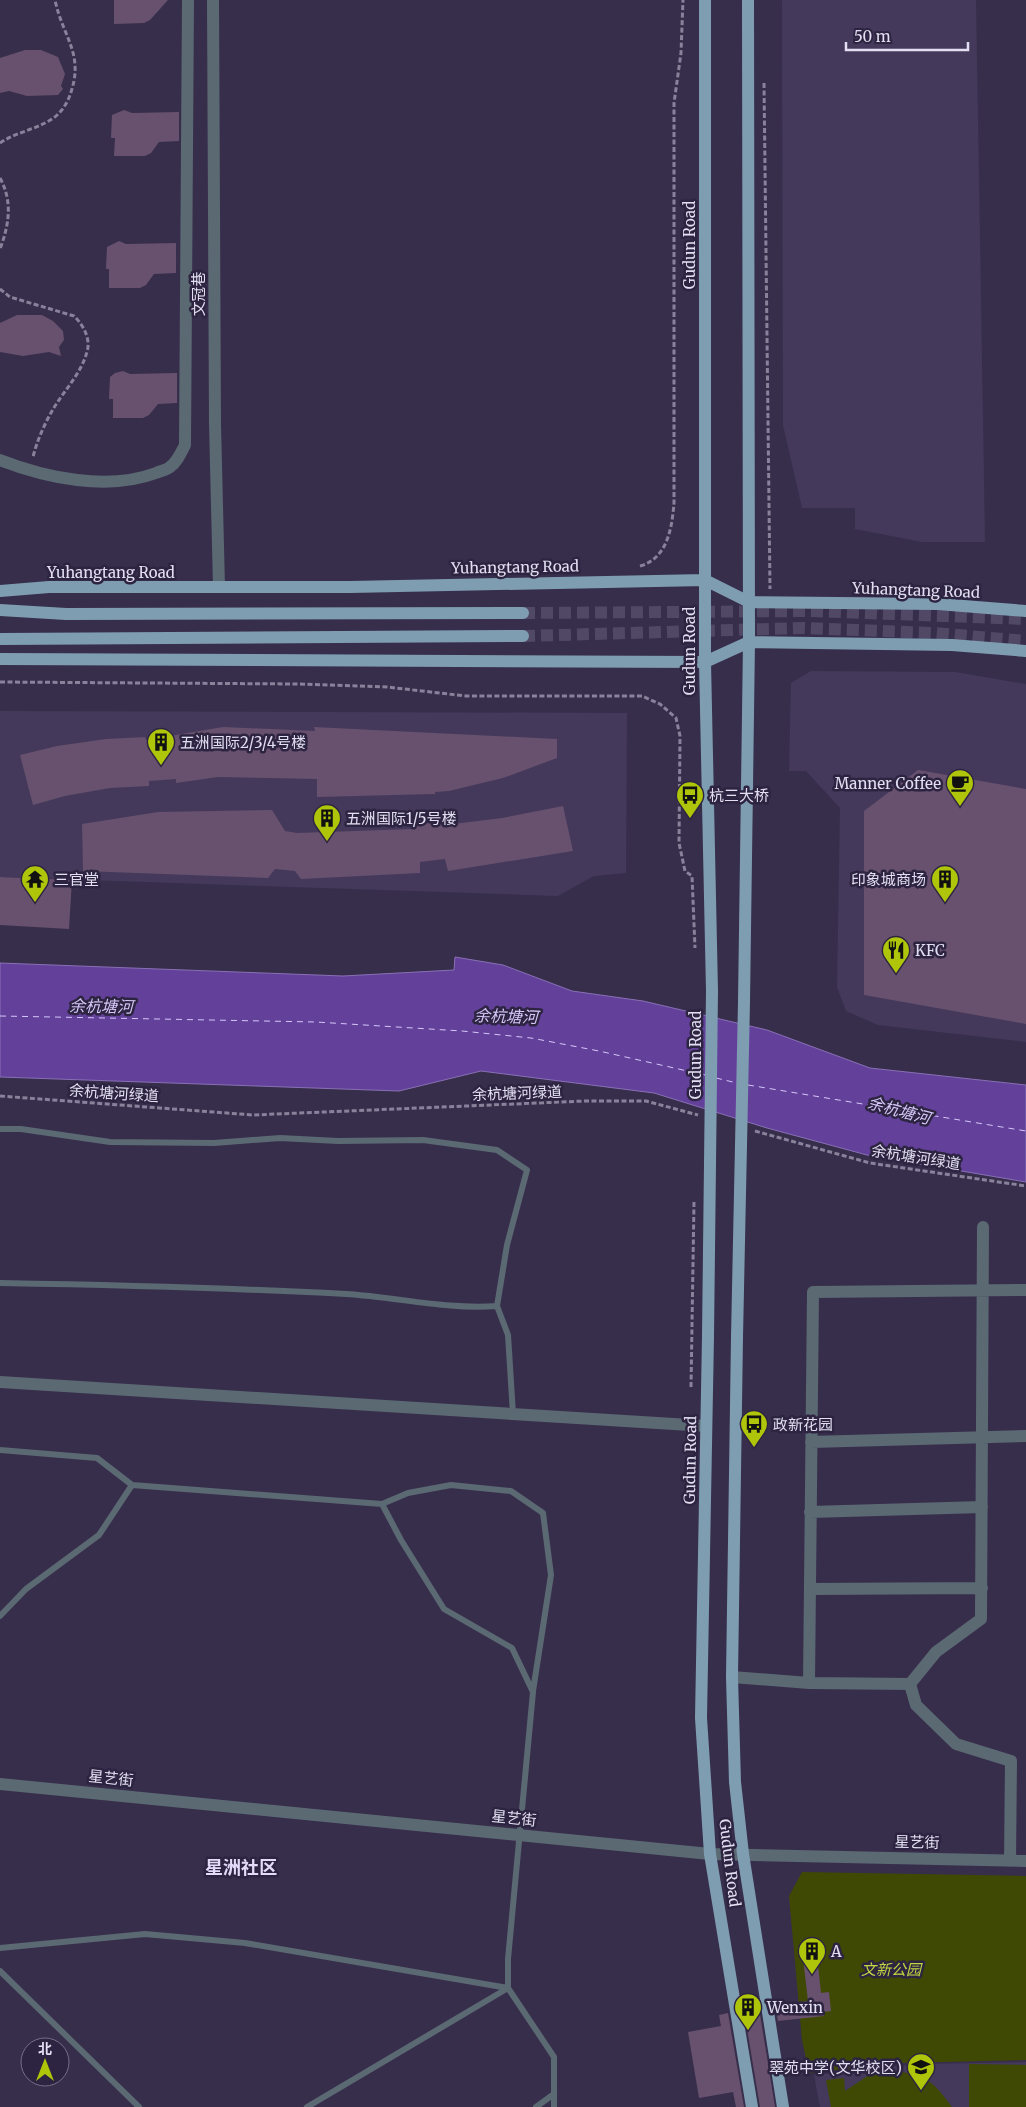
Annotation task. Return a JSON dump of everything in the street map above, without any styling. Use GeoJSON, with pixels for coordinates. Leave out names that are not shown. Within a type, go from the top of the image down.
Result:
{"type":"FeatureCollection","features":[{"type":"Feature","properties":{"kind":"main road","name":"Gudun Road"},"geometry":{"type":"LineString","coordinates":[[705,0],[705,662],[712,991],[701,1718],[710,1854],[752,2107]]}},
{"type":"Feature","properties":{"kind":"main road","name":"Gudun Road"},"geometry":{"type":"LineString","coordinates":[[748,0],[748,642],[744,1002],[732,1677],[735,1782],[743,1854],[783,2107]]}},
{"type":"Feature","properties":{"kind":"main road","name":"Yuhangtang Road"},"geometry":{"type":"LineString","coordinates":[[0,591],[48,587],[219,587],[705,580],[748,602],[938,604],[1026,611]]}},
{"type":"Feature","properties":{"kind":"main road"},"geometry":{"type":"LineString","coordinates":[[0,610],[66,614],[523,613]]}},
{"type":"Feature","properties":{"kind":"main road"},"geometry":{"type":"LineString","coordinates":[[0,639],[523,636]]}},
{"type":"Feature","properties":{"kind":"main road"},"geometry":{"type":"LineString","coordinates":[[0,659],[705,662],[748,642],[952,645],[1026,651]]}},
{"type":"Feature","properties":{"kind":"street"},"geometry":{"type":"LineString","coordinates":[[0,460],[30,470],[70,478],[112,481],[146,477],[170,468],[179,457],[185,445],[188,0]]}},
{"type":"Feature","properties":{"kind":"street","name":"文冠巷"},"geometry":{"type":"LineString","coordinates":[[213,0],[215,424],[219,587]]}},
{"type":"Feature","properties":{"kind":"street"},"geometry":{"type":"LineString","coordinates":[[910,1684],[936,1652],[982,1619],[983,1227]]}},
{"type":"Feature","properties":{"kind":"street"},"geometry":{"type":"LineString","coordinates":[[808,1683],[813,1292],[1026,1290]]}},
{"type":"Feature","properties":{"kind":"street"},"geometry":{"type":"LineString","coordinates":[[0,1382],[706,1426]]}},
{"type":"Feature","properties":{"kind":"street"},"geometry":{"type":"LineString","coordinates":[[811,1442],[1026,1436]]}},
{"type":"Feature","properties":{"kind":"street"},"geometry":{"type":"LineString","coordinates":[[810,1512],[982,1507]]}},
{"type":"Feature","properties":{"kind":"street"},"geometry":{"type":"LineString","coordinates":[[810,1589],[982,1588]]}},
{"type":"Feature","properties":{"kind":"street"},"geometry":{"type":"LineString","coordinates":[[732,1677],[808,1683],[910,1684]]}},
{"type":"Feature","properties":{"kind":"street"},"geometry":{"type":"LineString","coordinates":[[910,1684],[916,1704],[956,1744],[1011,1762],[1010,1861]]}},
{"type":"Feature","properties":{"kind":"street","name":"星艺街"},"geometry":{"type":"LineString","coordinates":[[0,1784],[710,1854],[1026,1861]]}},
{"type":"Feature","properties":{"kind":"lane"},"geometry":{"type":"LineString","coordinates":[[0,1129],[21,1129],[110,1142],[214,1143],[280,1138],[338,1141],[423,1140],[498,1150],[527,1170],[507,1245],[498,1306],[508,1335],[513,1414]]}},
{"type":"Feature","properties":{"kind":"lane"},"geometry":{"type":"LineString","coordinates":[[0,1283],[212,1287],[365,1295],[468,1308],[498,1306]]}},
{"type":"Feature","properties":{"kind":"lane"},"geometry":{"type":"LineString","coordinates":[[0,1450],[98,1458],[132,1486],[382,1504],[408,1492],[451,1486],[511,1491],[543,1513],[551,1575],[532,1692],[518,1835],[508,1959],[508,1988],[554,2057],[554,2107]]}},
{"type":"Feature","properties":{"kind":"lane"},"geometry":{"type":"LineString","coordinates":[[0,1616],[26,1589],[99,1534],[132,1486]]}},
{"type":"Feature","properties":{"kind":"lane"},"geometry":{"type":"LineString","coordinates":[[382,1504],[400,1540],[444,1609],[512,1648],[532,1692]]}},
{"type":"Feature","properties":{"kind":"lane"},"geometry":{"type":"LineString","coordinates":[[0,1948],[146,1934],[246,1943],[508,1988]]}},
{"type":"Feature","properties":{"kind":"lane"},"geometry":{"type":"LineString","coordinates":[[0,1971],[139,2107]]}},
{"type":"Feature","properties":{"kind":"lane"},"geometry":{"type":"LineString","coordinates":[[307,2107],[508,1988]]}},
{"type":"Feature","properties":{"kind":"lane"},"geometry":{"type":"LineString","coordinates":[[536,2107],[554,2094]]}},
{"type":"Feature","properties":{"kind":"path"},"geometry":{"type":"LineString","coordinates":[[0,143],[12,135],[53,119],[68,99],[74,83],[76,66],[74,52],[59,17],[55,0]]}},
{"type":"Feature","properties":{"kind":"path"},"geometry":{"type":"LineString","coordinates":[[633,566],[643,566],[662,551],[672,530],[674,503],[674,103],[682,53],[683,0]]}},
{"type":"Feature","properties":{"kind":"path"},"geometry":{"type":"LineString","coordinates":[[764,73],[770,602]]}},
{"type":"Feature","properties":{"kind":"path"},"geometry":{"type":"LineString","coordinates":[[0,178],[10,210],[8,226],[0,249]]}},
{"type":"Feature","properties":{"kind":"path"},"geometry":{"type":"LineString","coordinates":[[0,289],[10,297],[74,316],[86,333],[88,345],[83,364],[52,411],[36,443],[30,470]]}},
{"type":"Feature","properties":{"kind":"path"},"geometry":{"type":"LineString","coordinates":[[0,682],[298,684],[387,687],[466,696],[642,696],[660,704],[676,718],[680,736],[679,843],[684,871],[692,876],[696,952]]}},
{"type":"Feature","properties":{"kind":"path","name":"余杭塘河绿道"},"geometry":{"type":"LineString","coordinates":[[0,1096],[253,1115],[585,1101],[646,1101],[708,1118]]}},
{"type":"Feature","properties":{"kind":"path","name":"余杭塘河绿道"},"geometry":{"type":"LineString","coordinates":[[746,1128],[870,1162],[1026,1186]]}},
{"type":"Feature","properties":{"kind":"path"},"geometry":{"type":"LineString","coordinates":[[691,1395],[690,1340],[694,1197]]}},
{"type":"Feature","properties":{"kind":"shaded area"},"geometry":{"type":"Polygon","coordinates":[[[782,0],[976,0],[985,542],[922,542],[855,529],[855,508],[802,508],[783,425],[782,0]]]}},
{"type":"Feature","properties":{"kind":"shaded area"},"geometry":{"type":"Polygon","coordinates":[[[811,671],[955,672],[1026,684],[1026,1042],[878,1025],[846,1011],[837,987],[840,808],[806,771],[789,771],[791,683],[811,671]]]}},
{"type":"Feature","properties":{"kind":"shaded area"},"geometry":{"type":"Polygon","coordinates":[[[0,711],[627,713],[626,873],[594,876],[558,896],[0,877],[0,711]]]}},
{"type":"Feature","properties":{"kind":"shaded area","name":"翠苑中学(文华校区)"},"geometry":{"type":"Polygon","coordinates":[[[1026,2062],[1026,2107],[820,2107],[814,2075],[919,2064],[1026,2062]]]}},
{"type":"Feature","properties":{"kind":"green space","name":"文新公园"},"geometry":{"type":"Polygon","coordinates":[[[802,1872],[1026,1876],[1026,2060],[899,2063],[809,2073],[802,2040],[789,1896],[802,1872]]]}},
{"type":"Feature","properties":{"kind":"green space"},"geometry":{"type":"Polygon","coordinates":[[[969,2064],[1026,2065],[1026,2107],[969,2107],[969,2064]]]}},
{"type":"Feature","properties":{"kind":"green space"},"geometry":{"type":"Polygon","coordinates":[[[893,2071],[928,2080],[952,2107],[831,2107],[826,2080],[844,2078],[845,2091],[872,2073],[893,2071]]]}},
{"type":"Feature","properties":{"kind":"water","name":"余杭塘河"},"geometry":{"type":"Polygon","coordinates":[[[455,957],[503,965],[572,991],[643,1001],[767,1030],[870,1068],[1026,1085],[1026,1182],[867,1155],[767,1128],[654,1093],[481,1071],[399,1091],[0,1077],[0,963],[343,976],[454,970],[455,957]]]}},
{"type":"Feature","properties":{"kind":"building"},"geometry":{"type":"Polygon","coordinates":[[[114,0],[168,0],[150,20],[144,23],[114,24],[114,0]]]}},
{"type":"Feature","properties":{"kind":"building"},"geometry":{"type":"Polygon","coordinates":[[[25,50],[41,50],[58,57],[65,74],[61,86],[63,89],[58,95],[27,96],[9,91],[0,93],[0,58],[25,50]]]}},
{"type":"Feature","properties":{"kind":"building"},"geometry":{"type":"Polygon","coordinates":[[[124,110],[132,113],[179,112],[179,141],[159,142],[151,153],[145,156],[114,156],[115,138],[111,138],[112,115],[124,110]]]}},
{"type":"Feature","properties":{"kind":"building"},"geometry":{"type":"Polygon","coordinates":[[[119,241],[126,244],[176,243],[176,273],[154,274],[146,285],[140,288],[109,288],[109,269],[106,269],[107,247],[119,241]]]}},
{"type":"Feature","properties":{"kind":"building"},"geometry":{"type":"Polygon","coordinates":[[[17,315],[42,315],[53,321],[63,331],[64,340],[59,347],[61,356],[49,352],[23,356],[0,352],[0,323],[17,315]]]}},
{"type":"Feature","properties":{"kind":"building"},"geometry":{"type":"Polygon","coordinates":[[[123,371],[130,374],[177,373],[177,403],[158,404],[149,415],[143,418],[113,418],[113,399],[109,399],[110,377],[115,373],[123,371]]]}},
{"type":"Feature","properties":{"kind":"building","name":"五洲国际2/3/4号楼"},"geometry":{"type":"Polygon","coordinates":[[[223,727],[315,731],[314,727],[557,739],[557,758],[503,778],[449,791],[435,792],[435,794],[317,797],[317,779],[218,777],[176,783],[176,779],[149,781],[149,786],[110,788],[65,796],[33,805],[20,755],[57,746],[106,739],[145,737],[146,740],[223,727]]]}},
{"type":"Feature","properties":{"kind":"building","name":"印象城商场"},"geometry":{"type":"Polygon","coordinates":[[[918,770],[1026,789],[1026,1024],[864,995],[864,811],[918,770]]]}},
{"type":"Feature","properties":{"kind":"building","name":"五洲国际1/5号楼"},"geometry":{"type":"Polygon","coordinates":[[[563,806],[573,851],[448,871],[445,859],[420,862],[420,873],[301,879],[295,871],[275,869],[268,878],[83,871],[82,824],[158,812],[272,810],[285,831],[297,833],[412,829],[411,819],[436,814],[437,826],[502,818],[563,806]]]}},
{"type":"Feature","properties":{"kind":"building","name":"三官堂"},"geometry":{"type":"Polygon","coordinates":[[[0,877],[72,880],[69,929],[0,925],[0,877]]]}},
{"type":"Feature","properties":{"kind":"building"},"geometry":{"type":"Polygon","coordinates":[[[817,1956],[821,1993],[829,1992],[831,2011],[824,2012],[824,2016],[778,2021],[775,2005],[808,2001],[803,1958],[817,1956]]]}},
{"type":"Feature","properties":{"kind":"building"},"geometry":{"type":"Polygon","coordinates":[[[759,2008],[775,2107],[760,2107],[744,2010],[759,2008]]]}},
{"type":"Feature","properties":{"kind":"building"},"geometry":{"type":"Polygon","coordinates":[[[728,2013],[744,2107],[736,2107],[733,2092],[699,2098],[688,2032],[721,2026],[719,2015],[728,2013]]]}},
{"type":"Feature","properties":{"kind":"ferry route"},"geometry":{"type":"LineString","coordinates":[[0,1016],[316,1022],[462,1031],[531,1038],[705,1075]]}},
{"type":"Feature","properties":{"kind":"ferry route"},"geometry":{"type":"LineString","coordinates":[[716,1078],[737,1083]]}},
{"type":"Feature","properties":{"kind":"ferry route"},"geometry":{"type":"LineString","coordinates":[[748,1085],[1026,1131]]}},
{"type":"Feature","properties":{"kind":"tunnel"},"geometry":{"type":"LineString","coordinates":[[523,613],[811,611],[1026,619]]}},
{"type":"Feature","properties":{"kind":"tunnel"},"geometry":{"type":"LineString","coordinates":[[523,636],[804,628],[934,633],[1026,641]]}},
{"type":"Feature","properties":{"kind":"place","name":"五洲国际2/3/4号楼"},"geometry":{"type":"Point","coordinates":[161,766]}},
{"type":"Feature","properties":{"kind":"place","name":"Manner Coffee"},"geometry":{"type":"Point","coordinates":[960,807]}},
{"type":"Feature","properties":{"kind":"place","name":"杭三大桥"},"geometry":{"type":"Point","coordinates":[690,819]}},
{"type":"Feature","properties":{"kind":"place","name":"五洲国际1/5号楼"},"geometry":{"type":"Point","coordinates":[327,842]}},
{"type":"Feature","properties":{"kind":"place","name":"三官堂"},"geometry":{"type":"Point","coordinates":[35,903]}},
{"type":"Feature","properties":{"kind":"place","name":"印象城商场"},"geometry":{"type":"Point","coordinates":[945,903]}},
{"type":"Feature","properties":{"kind":"place","name":"KFC"},"geometry":{"type":"Point","coordinates":[896,974]}},
{"type":"Feature","properties":{"kind":"place","name":"政新花园"},"geometry":{"type":"Point","coordinates":[754,1448]}},
{"type":"Feature","properties":{"kind":"place","name":"A"},"geometry":{"type":"Point","coordinates":[812,1975]}},
{"type":"Feature","properties":{"kind":"place","name":"Wenxin"},"geometry":{"type":"Point","coordinates":[748,2031]}},
{"type":"Feature","properties":{"kind":"place","name":"翠苑中学(文华校区)"},"geometry":{"type":"Point","coordinates":[921,2091]}},
{"type":"Feature","properties":{"kind":"district","name":"星洲社区"},"geometry":{"type":"Point","coordinates":[241,1867]}}]}
